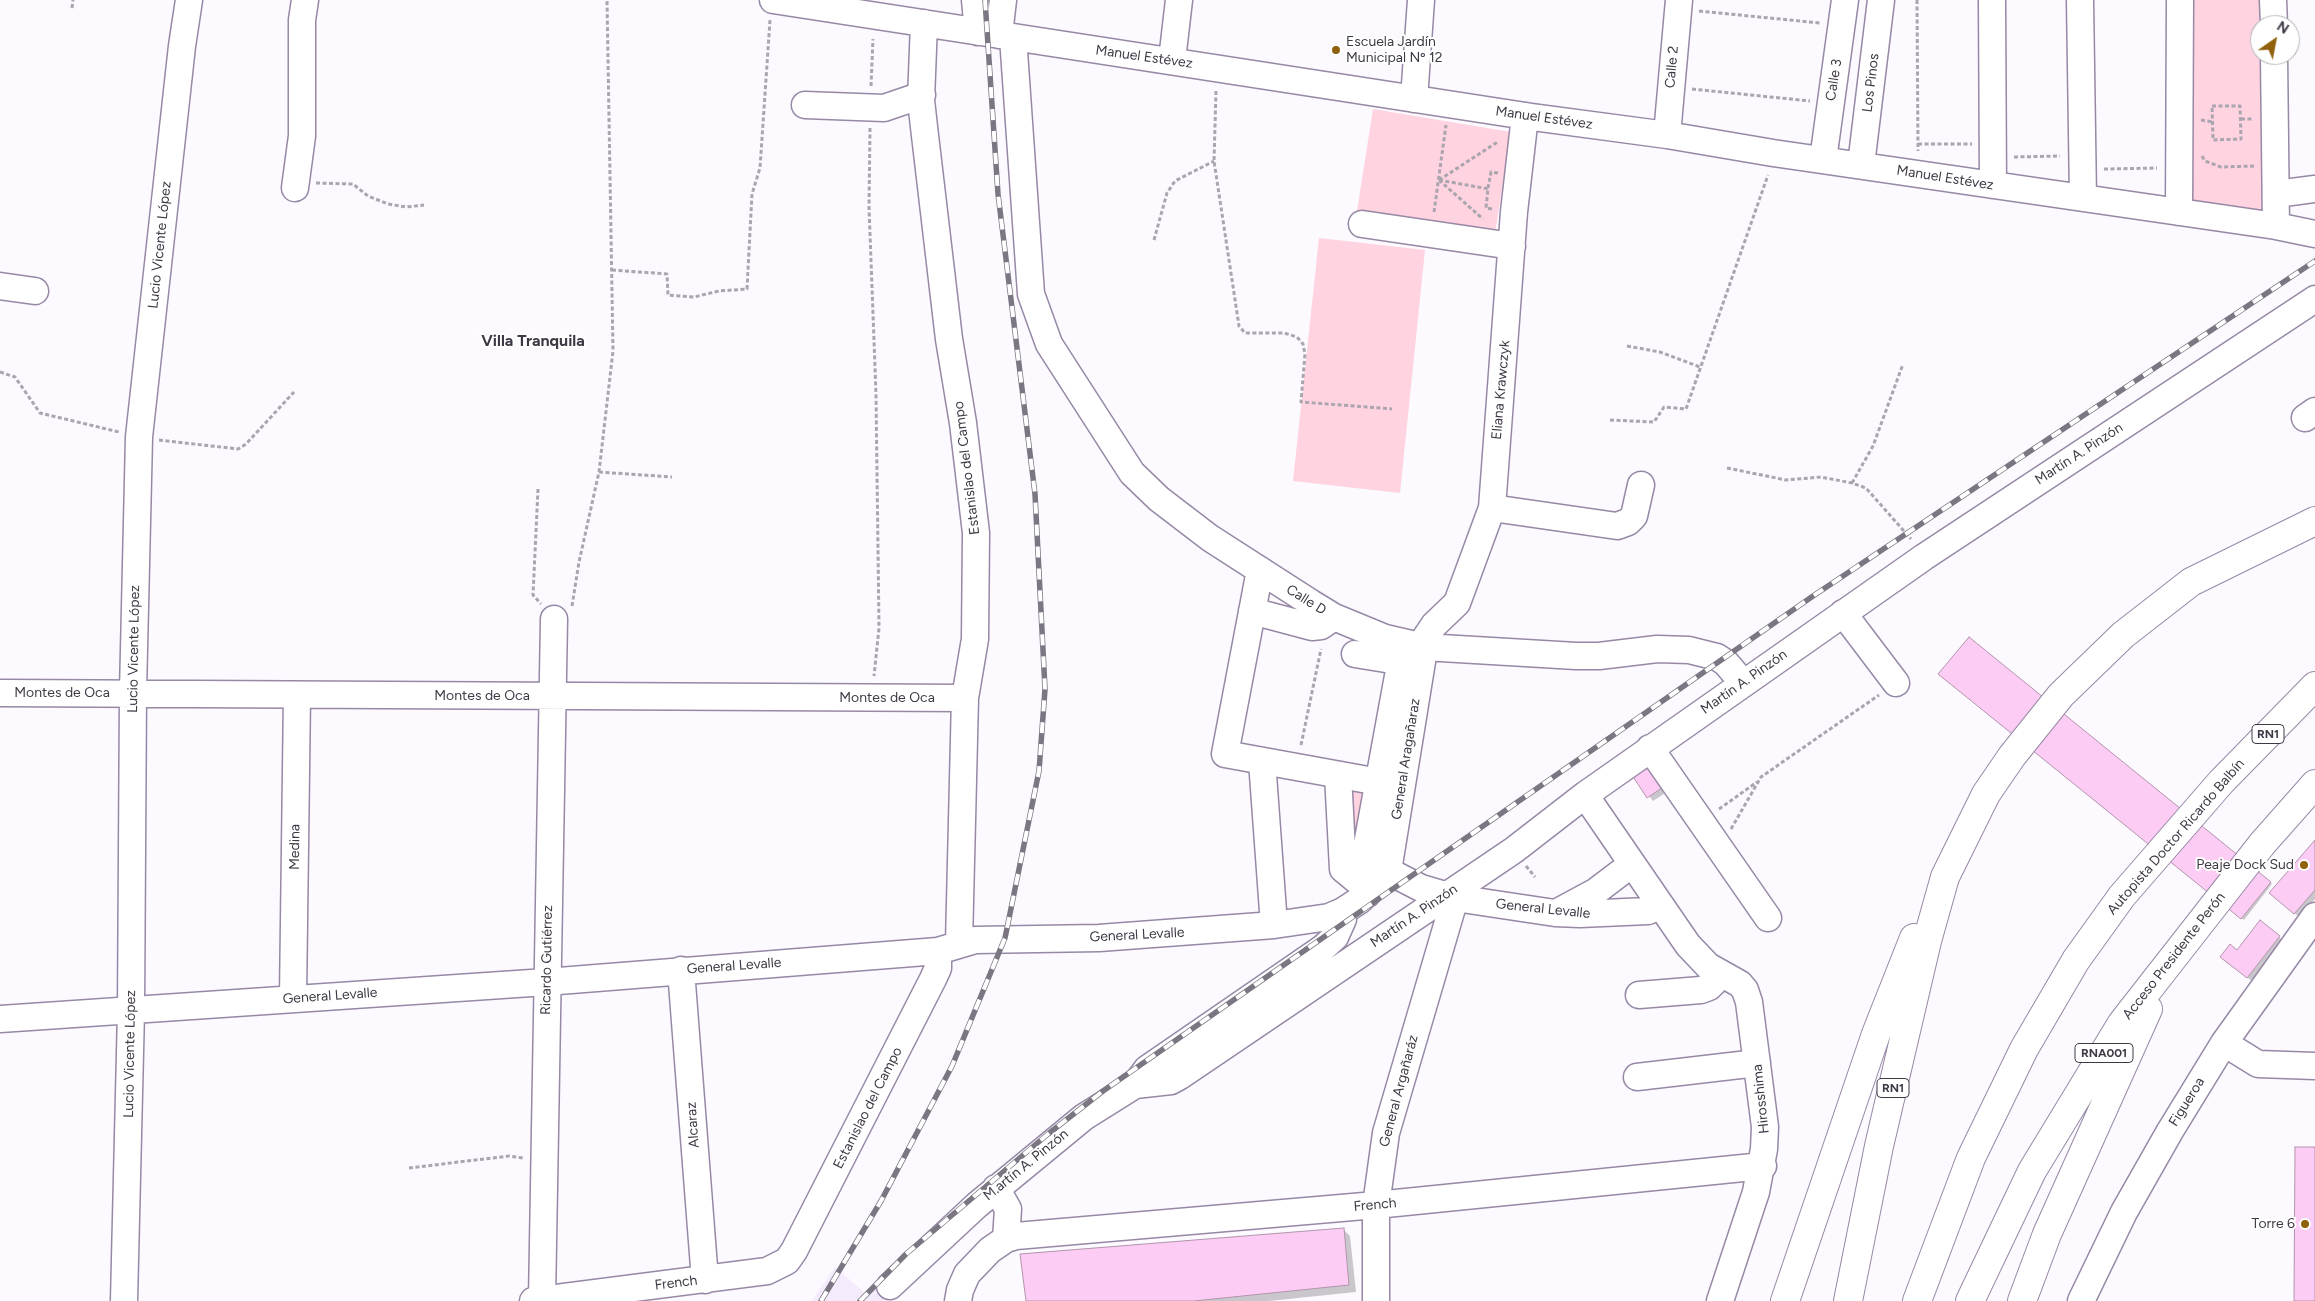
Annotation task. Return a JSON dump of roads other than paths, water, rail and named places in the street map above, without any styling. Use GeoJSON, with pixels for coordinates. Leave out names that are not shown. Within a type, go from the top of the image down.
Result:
{"type":"FeatureCollection","features":[{"type":"Feature","properties":{"kind":"highway","name":"RN1"},"geometry":{"type":"LineString","coordinates":[[1848,1301],[1879,1146],[1912,1010],[1918,976],[1945,876],[1986,794],[2024,741],[2086,668],[2122,635],[2192,582],[2315,521]]}},
{"type":"Feature","properties":{"kind":"highway","name":"Autopista Doctor Ricardo Balbín"},"geometry":{"type":"LineString","coordinates":[[1916,1301],[1971,1158],[2024,1049],[2076,960],[2122,896],[2215,789],[2315,686]]}},
{"type":"Feature","properties":{"kind":"highway","name":"Acceso Presidente Perón"},"geometry":{"type":"LineString","coordinates":[[1970,1301],[2032,1171],[2122,1023],[2262,844],[2315,784]]}},
{"type":"Feature","properties":{"kind":"highway"},"geometry":{"type":"LineString","coordinates":[[1785,1301],[1887,1004],[1922,919],[1945,876]]}},
{"type":"Feature","properties":{"kind":"highway"},"geometry":{"type":"LineString","coordinates":[[2022,1301],[2034,1263],[2069,1183],[2154,995],[2184,942]]}},
{"type":"Feature","properties":{"kind":"street","name":"Lucio Vicente López"},"geometry":{"type":"LineString","coordinates":[[124,1301],[131,1011],[133,692],[139,437],[182,46],[189,0]]}},
{"type":"Feature","properties":{"kind":"street"},"geometry":{"type":"LineString","coordinates":[[295,185],[302,136],[302,20],[305,0]]}},
{"type":"Feature","properties":{"kind":"street"},"geometry":{"type":"LineString","coordinates":[[975,0],[997,35]]}},
{"type":"Feature","properties":{"kind":"street"},"geometry":{"type":"LineString","coordinates":[[997,35],[1003,0]]}},
{"type":"Feature","properties":{"kind":"street"},"geometry":{"type":"LineString","coordinates":[[1172,60],[1179,0]]}},
{"type":"Feature","properties":{"kind":"street"},"geometry":{"type":"LineString","coordinates":[[1414,99],[1422,0]]}},
{"type":"Feature","properties":{"kind":"street","name":"Calle 3"},"geometry":{"type":"LineString","coordinates":[[1823,160],[1843,26],[1845,0]]}},
{"type":"Feature","properties":{"kind":"street","name":"Los Pinos"},"geometry":{"type":"LineString","coordinates":[[1861,165],[1882,0]]}},
{"type":"Feature","properties":{"kind":"street"},"geometry":{"type":"LineString","coordinates":[[1992,0],[1993,185]]}},
{"type":"Feature","properties":{"kind":"street"},"geometry":{"type":"LineString","coordinates":[[2080,0],[2083,198]]}},
{"type":"Feature","properties":{"kind":"street"},"geometry":{"type":"LineString","coordinates":[[2179,212],[2190,160],[2180,0]]}},
{"type":"Feature","properties":{"kind":"street"},"geometry":{"type":"LineString","coordinates":[[2274,0],[2274,15]]}},
{"type":"Feature","properties":{"kind":"street","name":"Calle 2"},"geometry":{"type":"LineString","coordinates":[[1667,134],[1678,4]]}},
{"type":"Feature","properties":{"kind":"street","name":"Manuel Estévez"},"geometry":{"type":"LineString","coordinates":[[772,5],[924,23],[1449,104],[1525,120],[1667,134],[1823,160],[2276,226],[2315,234]]}},
{"type":"Feature","properties":{"kind":"street","name":"Estanislao del Campo"},"geometry":{"type":"LineString","coordinates":[[787,1261],[799,1243],[948,947],[965,698],[975,639],[976,533],[963,423],[949,339],[922,95],[924,23]]}},
{"type":"Feature","properties":{"kind":"street","name":"Calle D"},"geometry":{"type":"LineString","coordinates":[[997,35],[1031,294],[1049,344],[1132,473],[1159,499],[1210,538],[1260,570],[1325,622],[1424,647],[1576,656],[1599,656],[1657,649],[1682,649],[1717,657],[1726,663],[1743,683]]}},
{"type":"Feature","properties":{"kind":"street"},"geometry":{"type":"LineString","coordinates":[[2274,65],[2276,226]]}},
{"type":"Feature","properties":{"kind":"street"},"geometry":{"type":"LineString","coordinates":[[805,105],[884,108],[922,95]]}},
{"type":"Feature","properties":{"kind":"street","name":"Eliana Krawczyk"},"geometry":{"type":"LineString","coordinates":[[1424,647],[1426,637],[1434,625],[1457,602],[1492,508],[1516,193],[1525,120]]}},
{"type":"Feature","properties":{"kind":"street"},"geometry":{"type":"LineString","coordinates":[[2276,194],[2315,189]]}},
{"type":"Feature","properties":{"kind":"street"},"geometry":{"type":"LineString","coordinates":[[1362,224],[1512,246]]}},
{"type":"Feature","properties":{"kind":"street"},"geometry":{"type":"LineString","coordinates":[[0,286],[35,291]]}},
{"type":"Feature","properties":{"kind":"street","name":"Martín A. Pinzón"},"geometry":{"type":"LineString","coordinates":[[1180,1076],[1449,897],[1650,748],[1842,613],[2315,299]]}},
{"type":"Feature","properties":{"kind":"street"},"geometry":{"type":"LineString","coordinates":[[1492,508],[1617,526],[1628,522],[1634,516],[1640,485]]}},
{"type":"Feature","properties":{"kind":"street"},"geometry":{"type":"LineString","coordinates":[[1260,570],[1225,754],[1379,782]]}},
{"type":"Feature","properties":{"kind":"street"},"geometry":{"type":"LineString","coordinates":[[1252,611],[1325,622]]}},
{"type":"Feature","properties":{"kind":"street"},"geometry":{"type":"LineString","coordinates":[[1842,613],[1896,683]]}},
{"type":"Feature","properties":{"kind":"street","name":"Ricardo Gutiérrez"},"geometry":{"type":"LineString","coordinates":[[539,1301],[544,1160],[554,619]]}},
{"type":"Feature","properties":{"kind":"street","name":"General Aragañaraz"},"geometry":{"type":"LineString","coordinates":[[1388,871],[1424,647]]}},
{"type":"Feature","properties":{"kind":"street"},"geometry":{"type":"LineString","coordinates":[[1355,654],[1398,661],[1400,665],[1379,782],[1364,888]]}},
{"type":"Feature","properties":{"kind":"street","name":"Montes de Oca"},"geometry":{"type":"LineString","coordinates":[[0,693],[133,692],[297,695],[965,698]]}},
{"type":"Feature","properties":{"kind":"street","name":"Medina"},"geometry":{"type":"LineString","coordinates":[[293,998],[297,695]]}},
{"type":"Feature","properties":{"kind":"street"},"geometry":{"type":"LineString","coordinates":[[1650,748],[1768,918]]}},
{"type":"Feature","properties":{"kind":"street"},"geometry":{"type":"LineString","coordinates":[[1262,761],[1274,925]]}},
{"type":"Feature","properties":{"kind":"street"},"geometry":{"type":"LineString","coordinates":[[1338,775],[1343,869],[1364,888]]}},
{"type":"Feature","properties":{"kind":"street"},"geometry":{"type":"LineString","coordinates":[[1585,795],[1688,945],[1708,966],[1729,978]]}},
{"type":"Feature","properties":{"kind":"street"},"geometry":{"type":"LineString","coordinates":[[1555,913],[1594,892],[1632,864]]}},
{"type":"Feature","properties":{"kind":"street","name":"General Levalle"},"geometry":{"type":"LineString","coordinates":[[0,1019],[546,982],[948,947],[1005,938],[1146,935],[1274,925],[1330,917],[1342,911],[1364,888],[1388,871],[1405,881],[1449,897],[1555,913],[1597,914],[1648,911],[1660,905]]}},
{"type":"Feature","properties":{"kind":"street","name":"General Argañaráz"},"geometry":{"type":"LineString","coordinates":[[1376,1301],[1376,1205],[1379,1171],[1390,1115],[1449,897]]}},
{"type":"Feature","properties":{"kind":"street"},"geometry":{"type":"LineString","coordinates":[[1135,1085],[1147,1069],[1323,948],[1335,937],[1343,919],[1342,911]]}},
{"type":"Feature","properties":{"kind":"street","name":"Figueroa"},"geometry":{"type":"LineString","coordinates":[[2081,1301],[2124,1212],[2170,1131],[2224,1043],[2315,916]]}},
{"type":"Feature","properties":{"kind":"street","name":"Alcaraz"},"geometry":{"type":"LineString","coordinates":[[681,970],[705,1280]]}},
{"type":"Feature","properties":{"kind":"street"},"geometry":{"type":"LineString","coordinates":[[1639,995],[1701,990],[1709,987],[1714,982],[1729,978]]}},
{"type":"Feature","properties":{"kind":"street","name":"Hirosshima"},"geometry":{"type":"LineString","coordinates":[[1720,1301],[1763,1166],[1765,1126],[1749,1002],[1729,978]]}},
{"type":"Feature","properties":{"kind":"street"},"geometry":{"type":"LineString","coordinates":[[2224,1043],[2258,1064],[2315,1066]]}},
{"type":"Feature","properties":{"kind":"street"},"geometry":{"type":"LineString","coordinates":[[1637,1077],[1757,1063]]}},
{"type":"Feature","properties":{"kind":"street","name":"M.artín A. Pinzón"},"geometry":{"type":"LineString","coordinates":[[890,1286],[996,1188],[1084,1117],[1135,1085],[1171,1081],[1180,1076]]}},
{"type":"Feature","properties":{"kind":"street","name":"French"},"geometry":{"type":"LineString","coordinates":[[998,1245],[1031,1233],[1376,1205],[1763,1166]]}},
{"type":"Feature","properties":{"kind":"street"},"geometry":{"type":"LineString","coordinates":[[958,1301],[960,1290],[967,1274],[998,1245],[1008,1209],[996,1188]]}},
{"type":"Feature","properties":{"kind":"street","name":"French"},"geometry":{"type":"LineString","coordinates":[[539,1301],[767,1271],[787,1261]]}},
{"type":"Feature","properties":{"kind":"railway"},"geometry":{"type":"LineString","coordinates":[[821,1301],[881,1201],[952,1066],[1005,938],[1039,771],[1045,689],[1035,494],[998,194],[985,0]]}},
{"type":"Feature","properties":{"kind":"railway"},"geometry":{"type":"LineString","coordinates":[[860,1301],[906,1254],[1048,1134],[1103,1091],[1813,596],[2315,261]]}},
{"type":"Feature","properties":{"kind":"place","name":"Escuela Jardín Municipal Nº 12"},"geometry":{"type":"Point","coordinates":[1336,50]}},
{"type":"Feature","properties":{"kind":"place","name":"Peaje Dock Sud"},"geometry":{"type":"Point","coordinates":[2304,865]}},
{"type":"Feature","properties":{"kind":"place","name":"Torre 6"},"geometry":{"type":"Point","coordinates":[2305,1224]}},
{"type":"Feature","properties":{"kind":"district","name":"Villa Tranquila"},"geometry":{"type":"Point","coordinates":[533,341]}}]}
